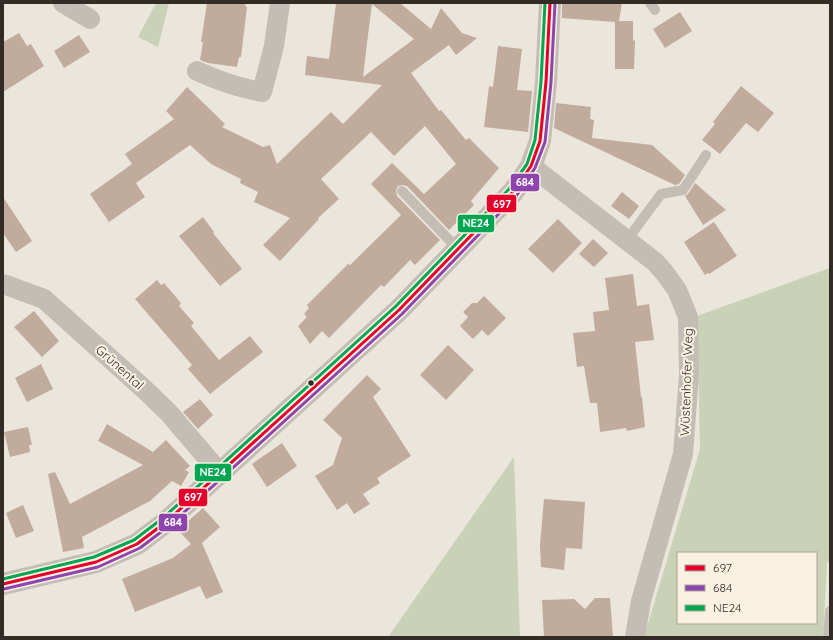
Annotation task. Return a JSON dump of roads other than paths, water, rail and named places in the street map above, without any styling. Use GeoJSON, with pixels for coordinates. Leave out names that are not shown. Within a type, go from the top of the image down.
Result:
{"type":"FeatureCollection","features":[{"type":"Feature","properties":{"kind":"street"},"geometry":{"type":"LineString","coordinates":[[63,3],[90,19]]}},
{"type":"Feature","properties":{"kind":"street"},"geometry":{"type":"LineString","coordinates":[[197,71],[219,82],[242,89],[262,92],[274,46],[280,3]]}},
{"type":"Feature","properties":{"kind":"street"},"geometry":{"type":"LineString","coordinates":[[3,584],[96,562],[137,544],[166,522],[399,310],[513,192],[531,166],[540,141],[546,82],[550,3]]}},
{"type":"Feature","properties":{"kind":"street","name":"Wüstenhofer Weg"},"geometry":{"type":"LineString","coordinates":[[531,166],[660,267],[676,290],[688,317],[689,375],[683,454],[641,601],[635,637]]}},
{"type":"Feature","properties":{"kind":"street","name":"Grünental"},"geometry":{"type":"LineString","coordinates":[[3,284],[44,300],[55,309],[144,389],[163,408],[220,473]]}},
{"type":"Feature","properties":{"kind":"lane"},"geometry":{"type":"LineString","coordinates":[[627,240],[661,194],[683,190],[706,155]]}},
{"type":"Feature","properties":{"kind":"lane"},"geometry":{"type":"LineString","coordinates":[[402,191],[458,249]]}},
{"type":"Feature","properties":{"kind":"lane"},"geometry":{"type":"LineString","coordinates":[[828,637],[830,611]]}}]}
